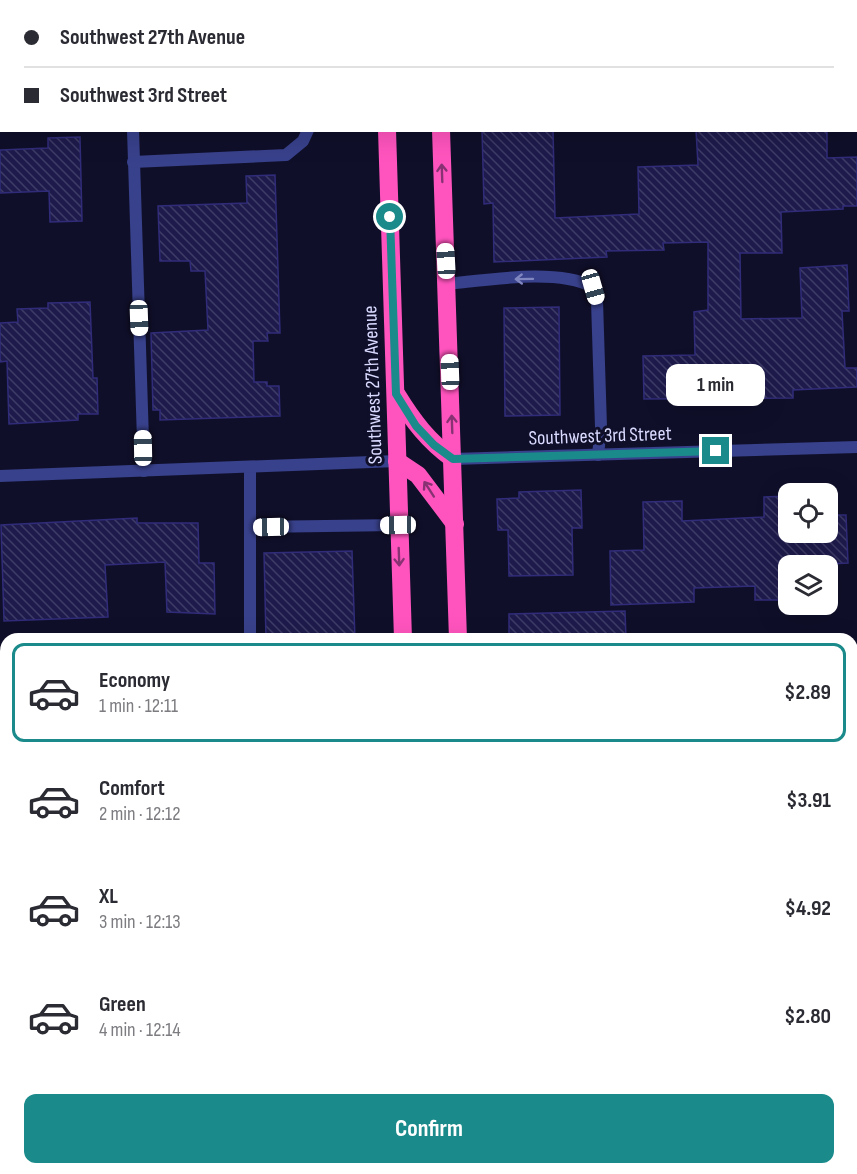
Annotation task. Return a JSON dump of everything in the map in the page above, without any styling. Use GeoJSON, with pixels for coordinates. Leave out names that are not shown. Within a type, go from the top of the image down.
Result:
{"type":"FeatureCollection","features":[{"type":"Feature","properties":{"kind":"highway","name":"Southwest 27th Avenue"},"geometry":{"type":"LineString","coordinates":[[387,132],[403,633]]}},
{"type":"Feature","properties":{"kind":"highway"},"geometry":{"type":"LineString","coordinates":[[441,132],[458,633]]}},
{"type":"Feature","properties":{"kind":"highway"},"geometry":{"type":"LineString","coordinates":[[396,394],[416,426],[434,445],[453,459]]}},
{"type":"Feature","properties":{"kind":"highway"},"geometry":{"type":"LineString","coordinates":[[397,461],[418,475],[455,524]]}},
{"type":"Feature","properties":{"kind":"street"},"geometry":{"type":"LineString","coordinates":[[133,132],[144,471]]}},
{"type":"Feature","properties":{"kind":"street"},"geometry":{"type":"LineString","coordinates":[[133,162],[286,155],[303,141],[307,132]]}},
{"type":"Feature","properties":{"kind":"street"},"geometry":{"type":"LineString","coordinates":[[447,284],[564,278],[593,287],[597,301],[601,427],[598,455]]}},
{"type":"Feature","properties":{"kind":"street","name":"Southwest 3rd Street"},"geometry":{"type":"LineString","coordinates":[[453,459],[857,447]]}},
{"type":"Feature","properties":{"kind":"street"},"geometry":{"type":"LineString","coordinates":[[0,476],[397,461]]}},
{"type":"Feature","properties":{"kind":"street"},"geometry":{"type":"LineString","coordinates":[[250,468],[250,633]]}},
{"type":"Feature","properties":{"kind":"street"},"geometry":{"type":"LineString","coordinates":[[250,527],[398,525]]}},
{"type":"Feature","properties":{"kind":"building"},"geometry":{"type":"Polygon","coordinates":[[[482,132],[553,132],[555,218],[639,214],[638,167],[698,165],[696,132],[827,132],[827,158],[857,157],[857,206],[843,206],[843,209],[781,212],[782,253],[740,253],[741,319],[802,318],[800,268],[847,265],[849,311],[842,311],[845,368],[857,368],[857,387],[793,390],[793,398],[644,399],[643,356],[695,355],[694,312],[708,310],[708,242],[663,243],[664,250],[606,251],[607,257],[494,262],[493,203],[484,204],[482,132]]]}},
{"type":"Feature","properties":{"kind":"building"},"geometry":{"type":"Polygon","coordinates":[[[80,137],[82,221],[50,222],[49,191],[0,193],[0,150],[48,148],[48,138],[80,137]]]}},
{"type":"Feature","properties":{"kind":"building"},"geometry":{"type":"Polygon","coordinates":[[[275,175],[280,333],[267,333],[268,341],[253,341],[254,382],[267,382],[267,386],[279,386],[280,416],[160,420],[160,410],[153,410],[151,333],[208,330],[205,271],[191,271],[190,261],[160,261],[158,206],[247,203],[246,176],[275,175]]]}},
{"type":"Feature","properties":{"kind":"building"},"geometry":{"type":"Polygon","coordinates":[[[90,302],[93,378],[97,378],[98,414],[78,414],[78,420],[9,424],[7,361],[0,362],[0,323],[18,322],[17,309],[48,308],[48,303],[90,302]]]}},
{"type":"Feature","properties":{"kind":"building"},"geometry":{"type":"Polygon","coordinates":[[[559,307],[560,415],[505,416],[504,308],[559,307]]]}},
{"type":"Feature","properties":{"kind":"building"},"geometry":{"type":"Polygon","coordinates":[[[581,490],[582,528],[572,528],[573,575],[509,576],[508,530],[498,530],[497,499],[519,498],[519,492],[581,490]]]}},
{"type":"Feature","properties":{"kind":"building"},"geometry":{"type":"Polygon","coordinates":[[[778,496],[778,543],[838,543],[838,515],[846,515],[848,563],[838,564],[838,555],[778,555],[778,600],[755,600],[755,586],[694,588],[694,602],[611,605],[610,551],[644,550],[643,502],[682,501],[682,521],[764,517],[764,497],[778,496]]]}},
{"type":"Feature","properties":{"kind":"building"},"geometry":{"type":"Polygon","coordinates":[[[137,518],[137,523],[198,523],[199,563],[214,563],[215,614],[167,612],[165,562],[105,565],[108,617],[4,621],[1,525],[137,518]]]}},
{"type":"Feature","properties":{"kind":"building"},"geometry":{"type":"Polygon","coordinates":[[[352,551],[355,633],[266,633],[264,553],[352,551]]]}},
{"type":"Feature","properties":{"kind":"building"},"geometry":{"type":"Polygon","coordinates":[[[625,611],[626,633],[509,633],[509,614],[625,611]]]}},
{"type":"Feature","properties":{"kind":"route"},"geometry":{"type":"LineString","coordinates":[[390,217],[396,394],[416,426],[434,445],[453,459],[716,451]]}}]}
